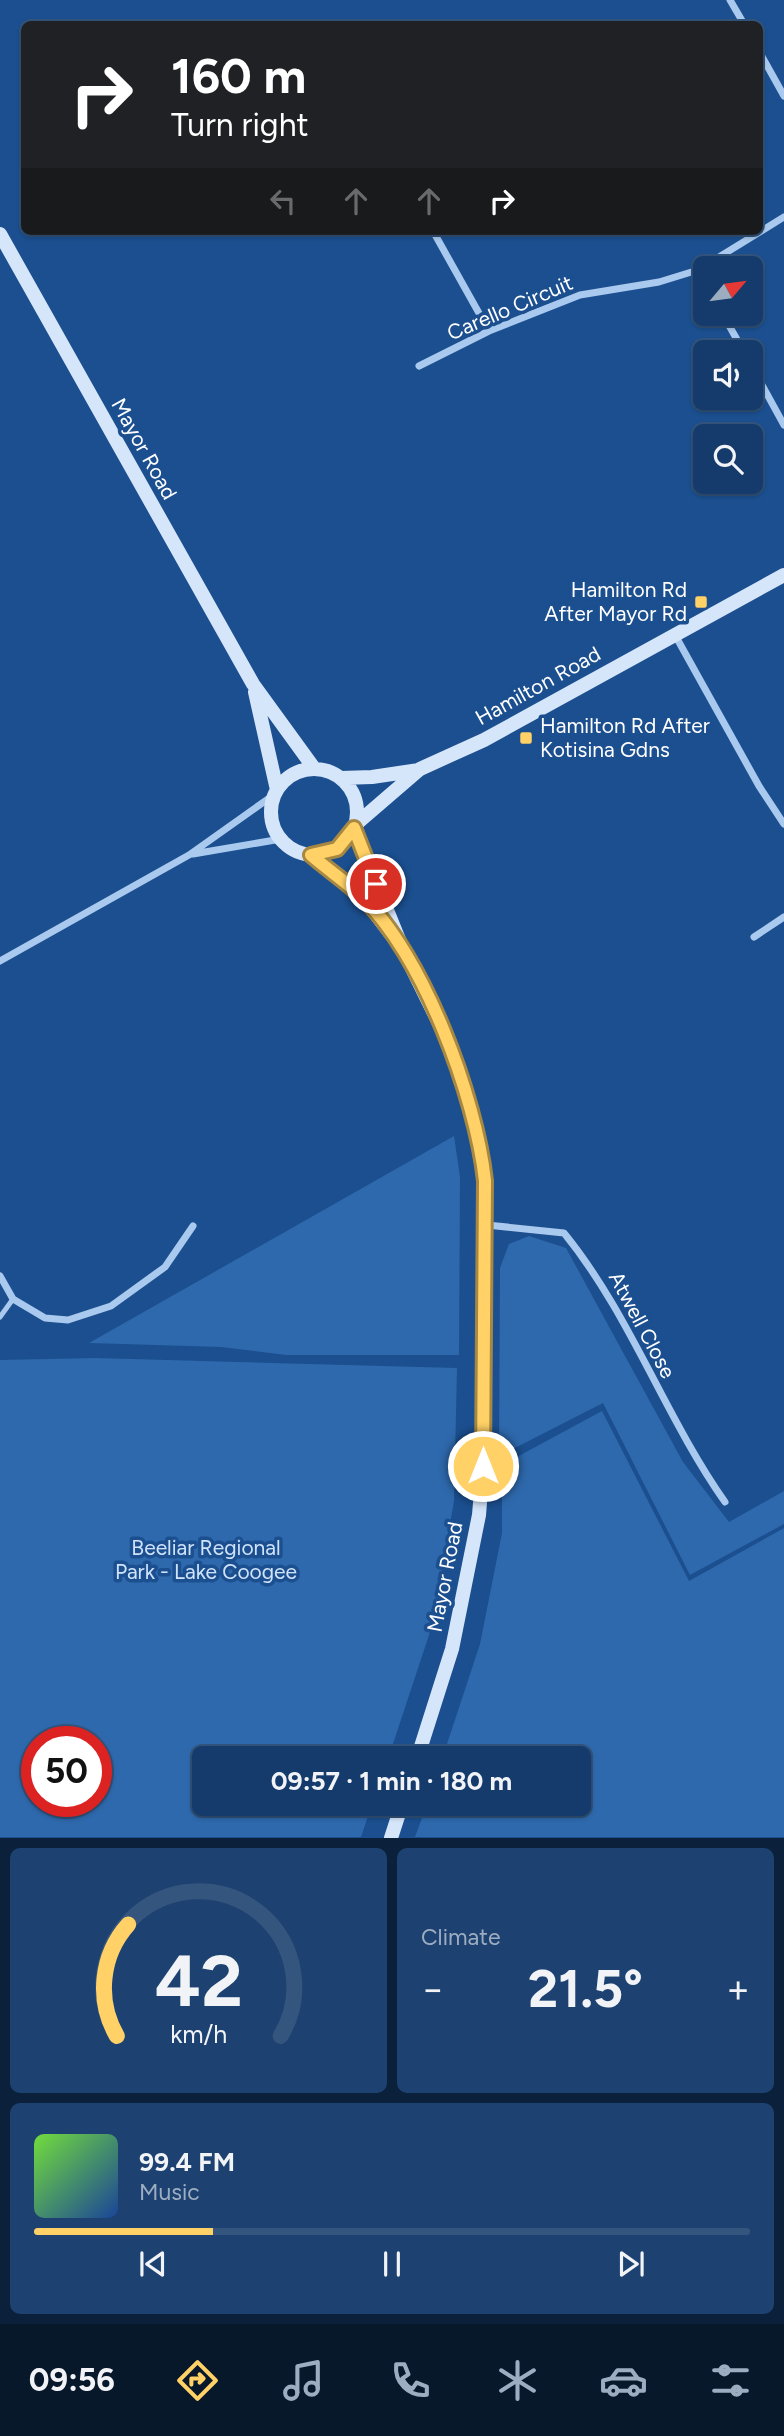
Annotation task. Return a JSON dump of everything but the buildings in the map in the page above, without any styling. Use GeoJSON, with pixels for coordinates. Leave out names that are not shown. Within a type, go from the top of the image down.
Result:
{"type":"FeatureCollection","features":[{"type":"Feature","properties":{"kind":"main road","name":"Mayor Road"},"geometry":{"type":"LineString","coordinates":[[0,234],[253,684],[314,768]]}},
{"type":"Feature","properties":{"kind":"main road","name":"Hamilton Road"},"geometry":{"type":"LineString","coordinates":[[341,778],[372,777],[421,769],[484,740],[784,575]]}},
{"type":"Feature","properties":{"kind":"main road","name":"Mayor Road"},"geometry":{"type":"LineString","coordinates":[[253,684],[276,792]]}},
{"type":"Feature","properties":{"kind":"main road"},"geometry":{"type":"LineString","coordinates":[[314,768],[341,778],[355,799],[355,827],[337,849],[311,855],[300,852],[281,839],[271,817],[276,792],[286,778],[314,768]]}},
{"type":"Feature","properties":{"kind":"main road","name":"Hamilton Road"},"geometry":{"type":"LineString","coordinates":[[355,827],[421,769]]}},
{"type":"Feature","properties":{"kind":"main road","name":"Mayor Road"},"geometry":{"type":"LineString","coordinates":[[355,827],[404,952],[454,1054],[471,1105],[481,1147],[487,1225],[483,1466],[478,1515],[469,1578],[452,1649],[421,1746]]}},
{"type":"Feature","properties":{"kind":"main road","name":"Mayor Road"},"geometry":{"type":"LineString","coordinates":[[311,855],[362,896],[404,952]]}},
{"type":"Feature","properties":{"kind":"main road"},"geometry":{"type":"LineString","coordinates":[[391,1838],[398,1816]]}},
{"type":"Feature","properties":{"kind":"street"},"geometry":{"type":"LineString","coordinates":[[730,0],[742,21]]}},
{"type":"Feature","properties":{"kind":"street"},"geometry":{"type":"LineString","coordinates":[[763,58],[784,96]]}},
{"type":"Feature","properties":{"kind":"street","name":"Carello Circuit"},"geometry":{"type":"LineString","coordinates":[[763,230],[784,217]]}},
{"type":"Feature","properties":{"kind":"street"},"geometry":{"type":"LineString","coordinates":[[435,235],[489,331]]}},
{"type":"Feature","properties":{"kind":"street","name":"Carello Circuit"},"geometry":{"type":"LineString","coordinates":[[721,256],[755,235]]}},
{"type":"Feature","properties":{"kind":"street","name":"Carello Circuit"},"geometry":{"type":"LineString","coordinates":[[419,366],[489,331],[580,295],[659,282],[693,272]]}},
{"type":"Feature","properties":{"kind":"street"},"geometry":{"type":"LineString","coordinates":[[763,387],[784,425]]}},
{"type":"Feature","properties":{"kind":"street"},"geometry":{"type":"LineString","coordinates":[[675,635],[759,786],[784,824]]}},
{"type":"Feature","properties":{"kind":"street"},"geometry":{"type":"LineString","coordinates":[[0,961],[189,855],[276,792]]}},
{"type":"Feature","properties":{"kind":"street"},"geometry":{"type":"LineString","coordinates":[[189,855],[281,839]]}},
{"type":"Feature","properties":{"kind":"street"},"geometry":{"type":"LineString","coordinates":[[754,937],[784,917]]}},
{"type":"Feature","properties":{"kind":"street","name":"Atwell Close"},"geometry":{"type":"LineString","coordinates":[[487,1225],[564,1233],[591,1267],[694,1457],[725,1502]]}},
{"type":"Feature","properties":{"kind":"street"},"geometry":{"type":"LineString","coordinates":[[0,1276],[13,1299],[45,1318],[68,1320],[111,1306],[165,1267],[193,1226]]}},
{"type":"Feature","properties":{"kind":"lane"},"geometry":{"type":"LineString","coordinates":[[0,1317],[13,1299]]}},
{"type":"Feature","properties":{"kind":"green space"},"geometry":{"type":"Polygon","coordinates":[[[454,1136],[460,1177],[459,1355],[286,1355],[221,1347],[89,1343],[454,1136]]]}},
{"type":"Feature","properties":{"kind":"green space"},"geometry":{"type":"Polygon","coordinates":[[[529,1236],[566,1248],[683,1462],[729,1522],[784,1491],[784,1524],[690,1575],[603,1403],[499,1456],[500,1268],[509,1244],[529,1236]]]}},
{"type":"Feature","properties":{"kind":"green space","name":"Beeliar Regional Park - Lake Coogee"},"geometry":{"type":"Polygon","coordinates":[[[96,1358],[457,1368],[454,1501],[433,1623],[392,1746],[192,1746],[192,1816],[368,1816],[361,1837],[0,1837],[0,1360],[96,1358]]]}},
{"type":"Feature","properties":{"kind":"green space"},"geometry":{"type":"Polygon","coordinates":[[[602,1411],[689,1581],[784,1528],[784,1837],[415,1837],[423,1816],[591,1816],[591,1746],[446,1746],[480,1644],[502,1533],[502,1465],[602,1411]]]}},
{"type":"Feature","properties":{"kind":"place","name":"Hamilton Rd After Mayor Rd"},"geometry":{"type":"Point","coordinates":[701,602]}},
{"type":"Feature","properties":{"kind":"place","name":"Hamilton Rd After Kotisina Gdns"},"geometry":{"type":"Point","coordinates":[526,738]}},
{"type":"Feature","properties":{"kind":"route"},"geometry":{"type":"LineString","coordinates":[[376,884],[354,828],[347,840],[337,849],[311,855],[362,896],[404,952],[454,1054],[471,1105],[481,1147],[487,1225],[483,1466]]}}]}
